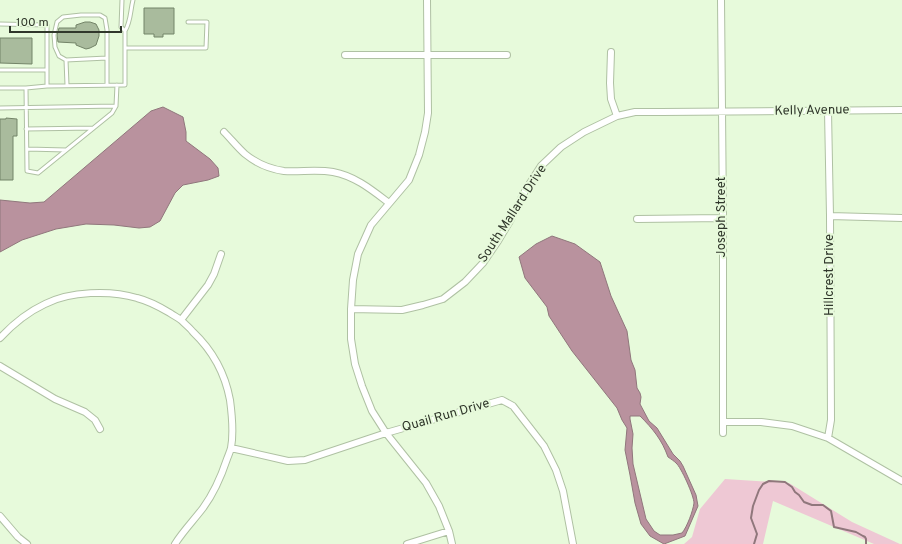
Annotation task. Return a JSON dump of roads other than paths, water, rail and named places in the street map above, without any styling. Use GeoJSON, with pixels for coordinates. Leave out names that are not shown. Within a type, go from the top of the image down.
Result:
{"type":"FeatureCollection","features":[{"type":"Feature","properties":{"kind":"street"},"geometry":{"type":"LineString","coordinates":[[427,0],[428,113],[425,132],[419,155],[409,180],[371,225],[358,254],[353,280],[351,339],[355,364],[372,410],[386,433],[426,483],[439,506],[449,530],[452,544]]}},
{"type":"Feature","properties":{"kind":"street","name":"Joseph Street"},"geometry":{"type":"LineString","coordinates":[[721,0],[723,434]]}},
{"type":"Feature","properties":{"kind":"street"},"geometry":{"type":"LineString","coordinates":[[611,52],[611,99],[616,116]]}},
{"type":"Feature","properties":{"kind":"street"},"geometry":{"type":"LineString","coordinates":[[345,55],[507,55]]}},
{"type":"Feature","properties":{"kind":"street","name":"Kelly Avenue"},"geometry":{"type":"LineString","coordinates":[[721,112],[902,110]]}},
{"type":"Feature","properties":{"kind":"street","name":"Hillcrest Drive"},"geometry":{"type":"LineString","coordinates":[[828,111],[831,420],[828,438]]}},
{"type":"Feature","properties":{"kind":"street","name":"South Mallard Drive"},"geometry":{"type":"LineString","coordinates":[[351,309],[402,310],[443,298],[465,282],[483,263],[498,241],[525,191],[541,166],[561,147],[584,132],[616,116],[635,112],[721,112]]}},
{"type":"Feature","properties":{"kind":"street"},"geometry":{"type":"LineString","coordinates":[[224,132],[245,154],[265,166],[284,171],[334,172],[362,183],[389,203]]}},
{"type":"Feature","properties":{"kind":"street"},"geometry":{"type":"LineString","coordinates":[[830,216],[902,218]]}},
{"type":"Feature","properties":{"kind":"street"},"geometry":{"type":"LineString","coordinates":[[637,220],[723,218]]}},
{"type":"Feature","properties":{"kind":"street"},"geometry":{"type":"LineString","coordinates":[[182,320],[208,286],[221,254]]}},
{"type":"Feature","properties":{"kind":"street"},"geometry":{"type":"LineString","coordinates":[[0,338],[24,316],[46,303],[70,296],[92,293],[116,293],[138,298],[160,307],[182,320],[200,338],[222,371],[228,392],[232,412],[231,448],[215,490],[176,544]]}},
{"type":"Feature","properties":{"kind":"street"},"geometry":{"type":"LineString","coordinates":[[0,366],[56,398],[86,412],[95,420],[100,429]]}},
{"type":"Feature","properties":{"kind":"street","name":"Quail Run Drive"},"geometry":{"type":"LineString","coordinates":[[231,448],[288,461],[305,460],[386,433],[502,400],[512,406],[544,446],[556,470],[564,491],[573,544]]}},
{"type":"Feature","properties":{"kind":"street"},"geometry":{"type":"LineString","coordinates":[[723,422],[761,422],[792,426],[828,438],[902,481]]}},
{"type":"Feature","properties":{"kind":"street"},"geometry":{"type":"LineString","coordinates":[[0,516],[18,537],[27,544]]}},
{"type":"Feature","properties":{"kind":"street"},"geometry":{"type":"LineString","coordinates":[[407,544],[449,530]]}},
{"type":"Feature","properties":{"kind":"lane"},"geometry":{"type":"LineString","coordinates":[[122,0],[121,27],[125,32]]}},
{"type":"Feature","properties":{"kind":"lane"},"geometry":{"type":"LineString","coordinates":[[0,88],[67,85],[125,85],[125,32],[130,24],[133,0]]}},
{"type":"Feature","properties":{"kind":"lane"},"geometry":{"type":"LineString","coordinates":[[107,58],[66,60],[58,56],[54,35],[57,22],[63,17],[81,15],[100,15],[105,18],[107,30],[107,58],[107,85]]}},
{"type":"Feature","properties":{"kind":"lane"},"geometry":{"type":"LineString","coordinates":[[125,48],[206,48],[206,22],[188,22]]}},
{"type":"Feature","properties":{"kind":"lane"},"geometry":{"type":"LineString","coordinates":[[0,24],[47,25],[48,86]]}},
{"type":"Feature","properties":{"kind":"lane"},"geometry":{"type":"LineString","coordinates":[[66,60],[67,85]]}},
{"type":"Feature","properties":{"kind":"lane"},"geometry":{"type":"LineString","coordinates":[[0,70],[47,70]]}},
{"type":"Feature","properties":{"kind":"lane"},"geometry":{"type":"LineString","coordinates":[[26,88],[27,171],[38,173],[112,113],[116,106],[117,85]]}},
{"type":"Feature","properties":{"kind":"lane"},"geometry":{"type":"LineString","coordinates":[[0,108],[116,106]]}},
{"type":"Feature","properties":{"kind":"lane"},"geometry":{"type":"LineString","coordinates":[[26,129],[93,128]]}},
{"type":"Feature","properties":{"kind":"lane"},"geometry":{"type":"LineString","coordinates":[[26,149],[66,150]]}},
{"type":"Feature","properties":{"kind":"waterway"},"geometry":{"type":"LineString","coordinates":[[754,544],[757,534],[751,518],[753,506],[759,490],[763,484],[769,481],[785,482],[792,487],[804,502],[812,505],[823,505],[831,511],[834,527],[856,532],[865,537],[866,544]]}}]}
